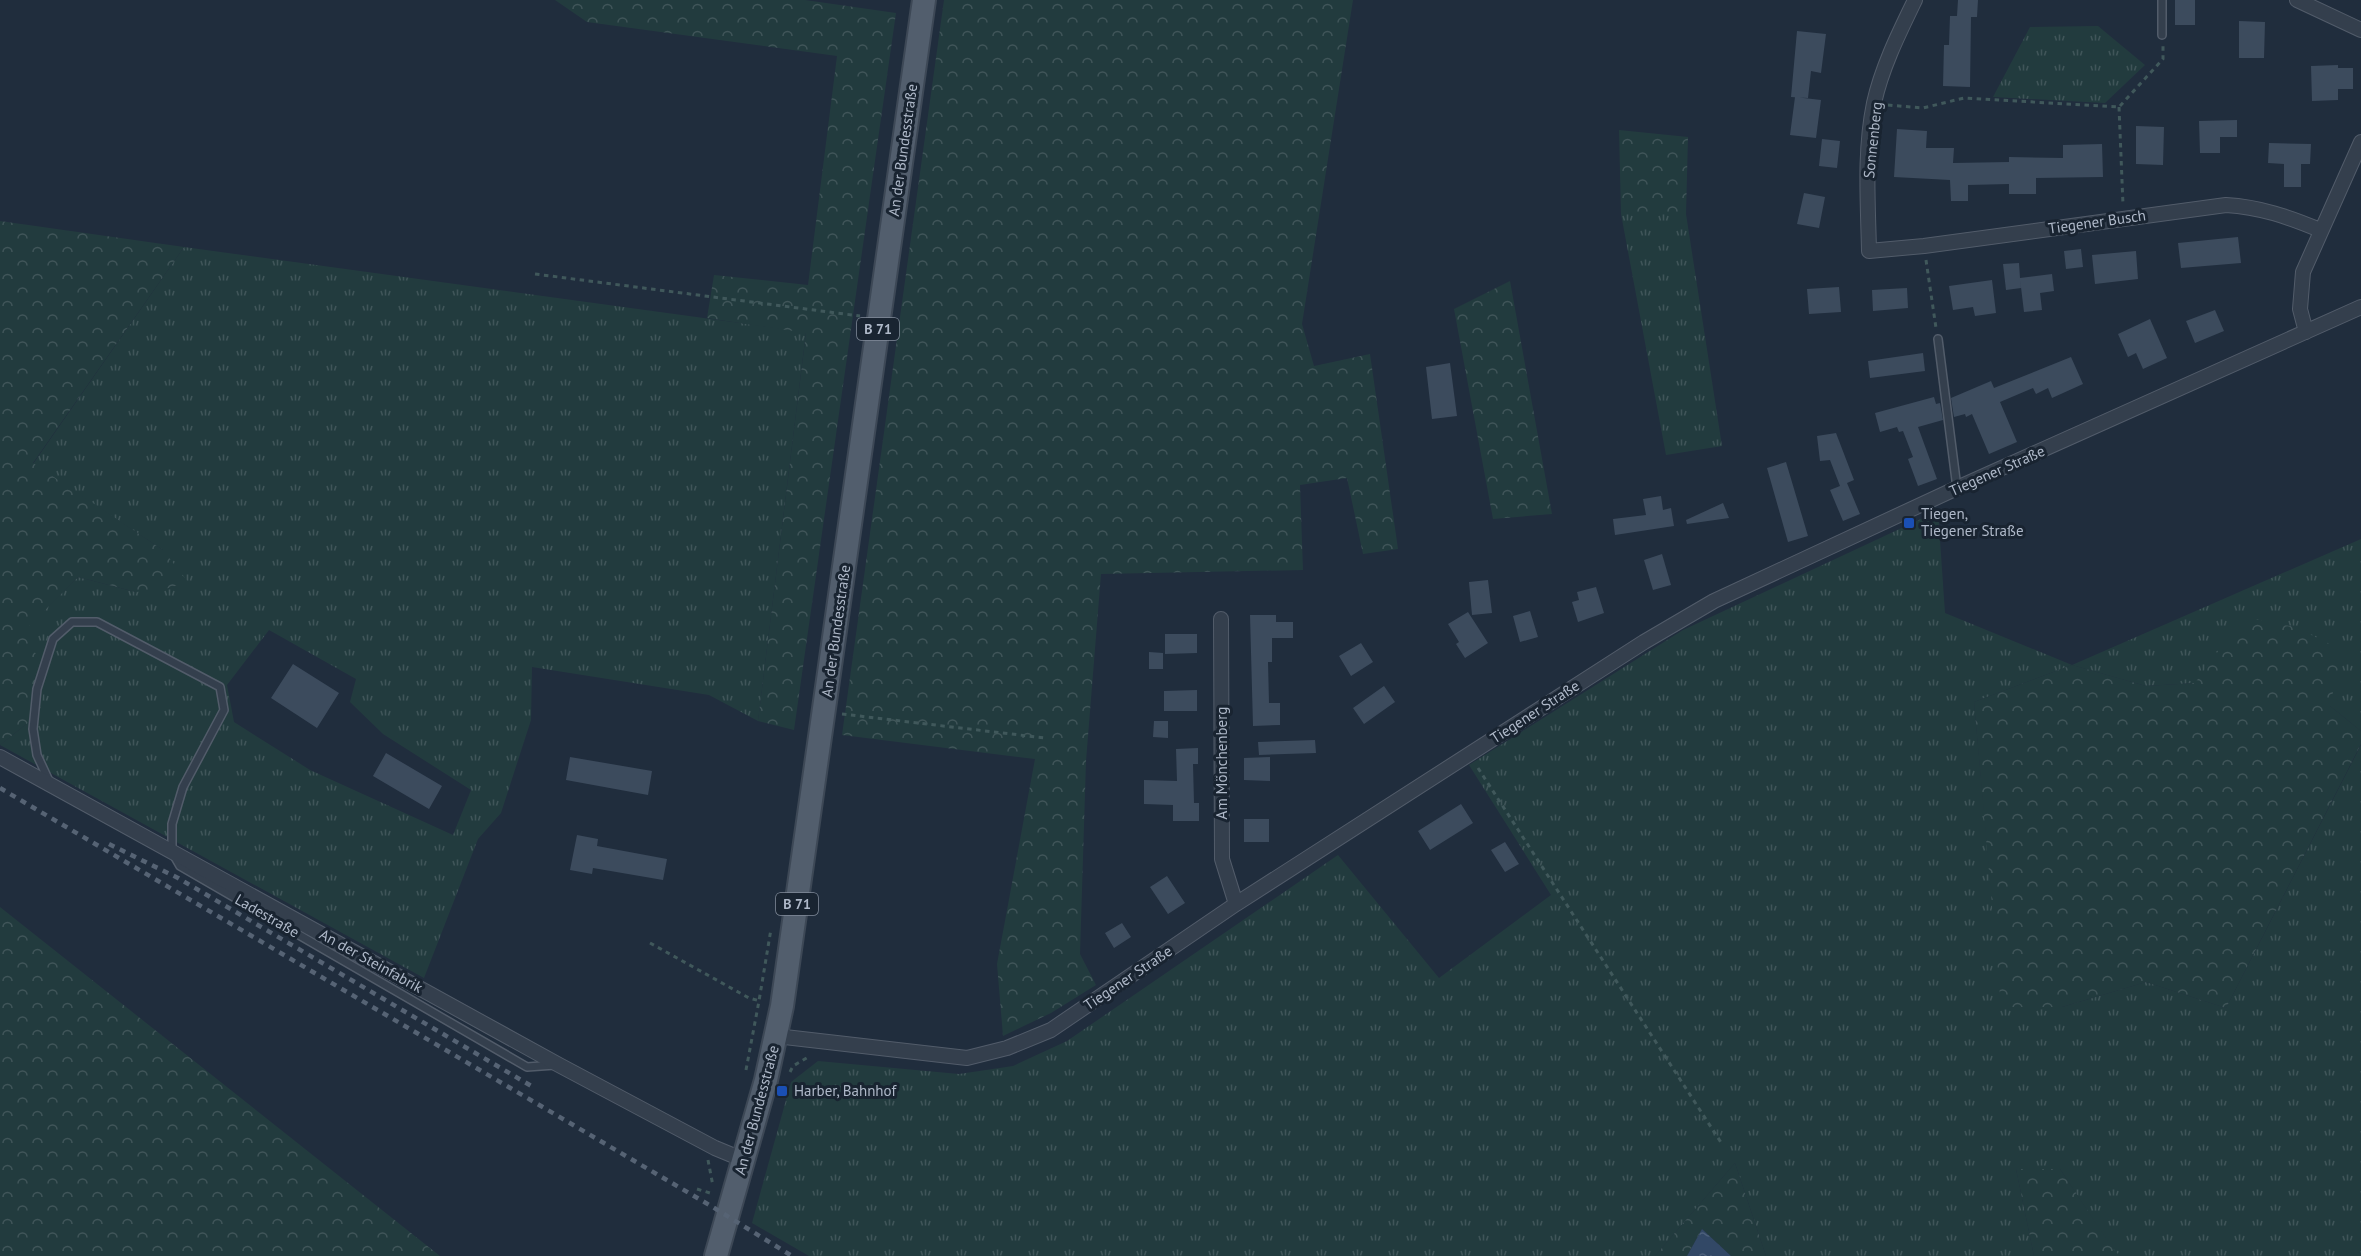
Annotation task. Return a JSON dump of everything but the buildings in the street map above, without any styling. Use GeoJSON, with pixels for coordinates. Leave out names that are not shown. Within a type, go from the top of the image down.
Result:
{"type":"FeatureCollection","features":[{"type":"Feature","properties":{"kind":"main road","name":"An der Bundesstraße"},"geometry":{"type":"LineString","coordinates":[[716,1256],[744,1160],[776,1036],[784,994],[924,0]]}},
{"type":"Feature","properties":{"kind":"street","name":"Sonnenberg"},"geometry":{"type":"LineString","coordinates":[[1869,251],[1867,159],[1875,103],[1890,52],[1915,0]]}},
{"type":"Feature","properties":{"kind":"street"},"geometry":{"type":"LineString","coordinates":[[2297,0],[2361,30]]}},
{"type":"Feature","properties":{"kind":"street"},"geometry":{"type":"LineString","coordinates":[[2306,332],[2300,309],[2303,272],[2361,142]]}},
{"type":"Feature","properties":{"kind":"street","name":"Tiegener Busch"},"geometry":{"type":"LineString","coordinates":[[1869,251],[1924,246],[2226,205],[2253,207],[2284,215],[2320,230]]}},
{"type":"Feature","properties":{"kind":"street","name":"Tiegener Straße"},"geometry":{"type":"LineString","coordinates":[[776,1036],[967,1058],[1007,1048],[1051,1030],[1236,904],[1644,642],[1714,601],[1957,488],[2361,307]]}},
{"type":"Feature","properties":{"kind":"street","name":"Am Mönchenberg"},"geometry":{"type":"LineString","coordinates":[[1221,619],[1222,860],[1236,904]]}},
{"type":"Feature","properties":{"kind":"street","name":"An der Steinfabrik"},"geometry":{"type":"LineString","coordinates":[[0,758],[559,1065],[715,1148],[744,1160]]}},
{"type":"Feature","properties":{"kind":"lane"},"geometry":{"type":"LineString","coordinates":[[2162,0],[2162,35]]}},
{"type":"Feature","properties":{"kind":"lane"},"geometry":{"type":"LineString","coordinates":[[1938,339],[1957,488]]}},
{"type":"Feature","properties":{"kind":"lane"},"geometry":{"type":"LineString","coordinates":[[51,786],[37,755],[33,729],[37,689],[53,639],[72,622],[97,622],[220,687],[224,710],[183,787],[172,824],[172,852]]}},
{"type":"Feature","properties":{"kind":"path"},"geometry":{"type":"LineString","coordinates":[[2123,219],[2119,107],[2163,59],[2162,35]]}},
{"type":"Feature","properties":{"kind":"path"},"geometry":{"type":"LineString","coordinates":[[1875,103],[1923,108],[1964,98],[2119,107]]}},
{"type":"Feature","properties":{"kind":"path"},"geometry":{"type":"LineString","coordinates":[[1924,246],[1938,339]]}},
{"type":"Feature","properties":{"kind":"path"},"geometry":{"type":"LineString","coordinates":[[535,274],[858,316]]}},
{"type":"Feature","properties":{"kind":"path"},"geometry":{"type":"LineString","coordinates":[[825,712],[1045,738]]}},
{"type":"Feature","properties":{"kind":"path"},"geometry":{"type":"LineString","coordinates":[[1469,754],[1722,1144]]}},
{"type":"Feature","properties":{"kind":"path"},"geometry":{"type":"LineString","coordinates":[[650,943],[749,998],[759,1001],[744,1075]]}},
{"type":"Feature","properties":{"kind":"path"},"geometry":{"type":"LineString","coordinates":[[788,1075],[793,1066],[808,1056],[820,1055]]}},
{"type":"Feature","properties":{"kind":"path"},"geometry":{"type":"LineString","coordinates":[[709,1156],[712,1201]]}},
{"type":"Feature","properties":{"kind":"path"},"geometry":{"type":"LineString","coordinates":[[697,1189],[713,1194]]}},
{"type":"Feature","properties":{"kind":"green space"},"geometry":{"type":"Polygon","coordinates":[[[555,0],[805,0],[896,13],[794,730],[758,721],[806,333],[707,318],[714,275],[808,285],[837,56],[587,22],[555,0]]]}},
{"type":"Feature","properties":{"kind":"green space"},"geometry":{"type":"Polygon","coordinates":[[[944,0],[1353,0],[1302,324],[1314,366],[1370,354],[1398,549],[1363,554],[1347,478],[1300,485],[1303,570],[1101,574],[1086,761],[1080,954],[1096,985],[1051,1013],[1003,1036],[997,964],[1035,759],[842,735],[944,0]]]}},
{"type":"Feature","properties":{"kind":"green space"},"geometry":{"type":"Polygon","coordinates":[[[2098,26],[2145,65],[2105,103],[1993,97],[2030,27],[2098,26]]]}},
{"type":"Feature","properties":{"kind":"green space"},"geometry":{"type":"Polygon","coordinates":[[[1619,130],[1688,137],[1686,214],[1621,214],[1619,130]]]}},
{"type":"Feature","properties":{"kind":"green space"},"geometry":{"type":"Polygon","coordinates":[[[1621,214],[1686,214],[1722,446],[1666,455],[1621,214]]]}},
{"type":"Feature","properties":{"kind":"green space"},"geometry":{"type":"Polygon","coordinates":[[[0,221],[184,247],[33,463],[163,550],[188,582],[165,589],[136,592],[78,577],[22,633],[48,672],[39,714],[0,745],[0,221]]]}},
{"type":"Feature","properties":{"kind":"green space"},"geometry":{"type":"Polygon","coordinates":[[[184,247],[806,332],[758,721],[709,695],[532,667],[531,720],[501,813],[478,839],[424,978],[0,745],[39,714],[21,633],[78,577],[136,592],[163,550],[33,464],[184,247]],[[269,630],[227,685],[234,722],[310,770],[453,835],[471,790],[383,734],[350,702],[356,679],[269,630]]]}},
{"type":"Feature","properties":{"kind":"green space"},"geometry":{"type":"Polygon","coordinates":[[[1510,281],[1552,514],[1493,519],[1454,309],[1510,281]]]}},
{"type":"Feature","properties":{"kind":"green space"},"geometry":{"type":"Polygon","coordinates":[[[1938,511],[1945,613],[2072,665],[1974,702],[2002,1007],[2062,1007],[2146,982],[2226,1008],[2361,745],[2361,1256],[2120,1256],[2114,1251],[2060,1169],[2016,1169],[2034,1256],[1766,1256],[1735,1163],[1655,1256],[809,1256],[752,1223],[791,1082],[818,1061],[959,1074],[1013,1066],[1067,1041],[1338,855],[1439,978],[1551,895],[1469,765],[1683,630],[1938,511]]]}},
{"type":"Feature","properties":{"kind":"green space"},"geometry":{"type":"Polygon","coordinates":[[[2361,539],[2361,731],[2330,706],[2195,683],[2146,686],[2072,665],[2361,539]]]}},
{"type":"Feature","properties":{"kind":"green space"},"geometry":{"type":"Polygon","coordinates":[[[2243,617],[2295,627],[2342,650],[2330,706],[2361,731],[2361,744],[2226,1008],[2146,982],[2062,1007],[2001,1007],[1974,702],[2072,665],[2146,686],[2195,683],[2243,617]]]}},
{"type":"Feature","properties":{"kind":"green space"},"geometry":{"type":"Polygon","coordinates":[[[0,907],[440,1256],[0,1256],[0,907]]]}},
{"type":"Feature","properties":{"kind":"green space"},"geometry":{"type":"Polygon","coordinates":[[[1735,1163],[1766,1256],[1731,1256],[1702,1229],[1687,1256],[1655,1256],[1735,1163]]]}},
{"type":"Feature","properties":{"kind":"green space"},"geometry":{"type":"Polygon","coordinates":[[[2016,1169],[2060,1169],[2120,1256],[2034,1256],[2016,1169]]]}},
{"type":"Feature","properties":{"kind":"water"},"geometry":{"type":"Polygon","coordinates":[[[1702,1229],[1731,1256],[1687,1256],[1702,1229]]]}},
{"type":"Feature","properties":{"kind":"railway"},"geometry":{"type":"LineString","coordinates":[[0,788],[711,1206],[792,1256]]}},
{"type":"Feature","properties":{"kind":"railway"},"geometry":{"type":"LineString","coordinates":[[109,844],[178,878],[533,1087]]}},
{"type":"Feature","properties":{"kind":"place","name":"Tiegen, Tiegener Straße"},"geometry":{"type":"Point","coordinates":[1909,523]}},
{"type":"Feature","properties":{"kind":"place","name":"Harber, Bahnhof"},"geometry":{"type":"Point","coordinates":[782,1091]}}]}
